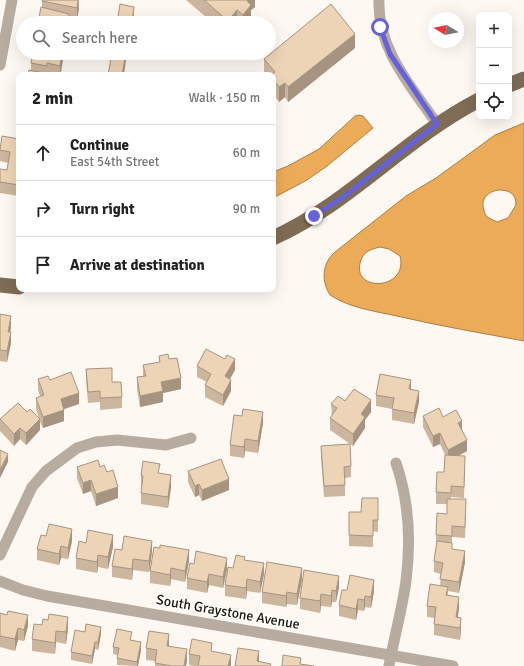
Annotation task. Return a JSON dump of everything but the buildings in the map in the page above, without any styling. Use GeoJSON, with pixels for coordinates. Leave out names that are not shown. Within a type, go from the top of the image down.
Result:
{"type":"FeatureCollection","features":[{"type":"Feature","properties":{"kind":"main road"},"geometry":{"type":"LineString","coordinates":[[512,84],[524,79]]}},
{"type":"Feature","properties":{"kind":"main road"},"geometry":{"type":"LineString","coordinates":[[276,236],[334,203],[437,124],[476,102]]}},
{"type":"Feature","properties":{"kind":"main road"},"geometry":{"type":"LineString","coordinates":[[0,285],[16,287]]}},
{"type":"Feature","properties":{"kind":"street"},"geometry":{"type":"LineString","coordinates":[[0,65],[5,14],[12,0]]}},
{"type":"Feature","properties":{"kind":"street"},"geometry":{"type":"LineString","coordinates":[[379,0],[380,27],[390,54],[437,124]]}},
{"type":"Feature","properties":{"kind":"street"},"geometry":{"type":"LineString","coordinates":[[0,555],[32,488],[46,471],[77,448],[96,442],[117,440],[166,445],[191,438]]}},
{"type":"Feature","properties":{"kind":"street"},"geometry":{"type":"LineString","coordinates":[[390,661],[406,582],[408,554],[408,511],[403,483],[396,463]]}},
{"type":"Feature","properties":{"kind":"street","name":"South Graystone Avenue"},"geometry":{"type":"LineString","coordinates":[[0,581],[23,590],[47,596],[390,661],[453,666]]}},
{"type":"Feature","properties":{"kind":"shaded area"},"geometry":{"type":"Polygon","coordinates":[[[355,116],[363,116],[373,128],[327,166],[307,180],[276,196],[276,171],[319,149],[355,116]]]}},
{"type":"Feature","properties":{"kind":"shaded area"},"geometry":{"type":"Polygon","coordinates":[[[524,123],[524,341],[371,311],[346,303],[330,295],[325,284],[324,272],[327,261],[335,252],[406,196],[436,178],[495,135],[524,123]],[[498,190],[493,191],[486,196],[483,204],[487,217],[497,222],[508,218],[516,205],[515,198],[511,193],[498,190]],[[380,247],[366,252],[361,260],[360,271],[363,278],[370,282],[379,284],[396,276],[400,268],[400,256],[389,249],[380,247]]]}},
{"type":"Feature","properties":{"kind":"route"},"geometry":{"type":"LineString","coordinates":[[314,216],[346,195],[437,124],[399,70],[390,54],[380,27]]}}]}
